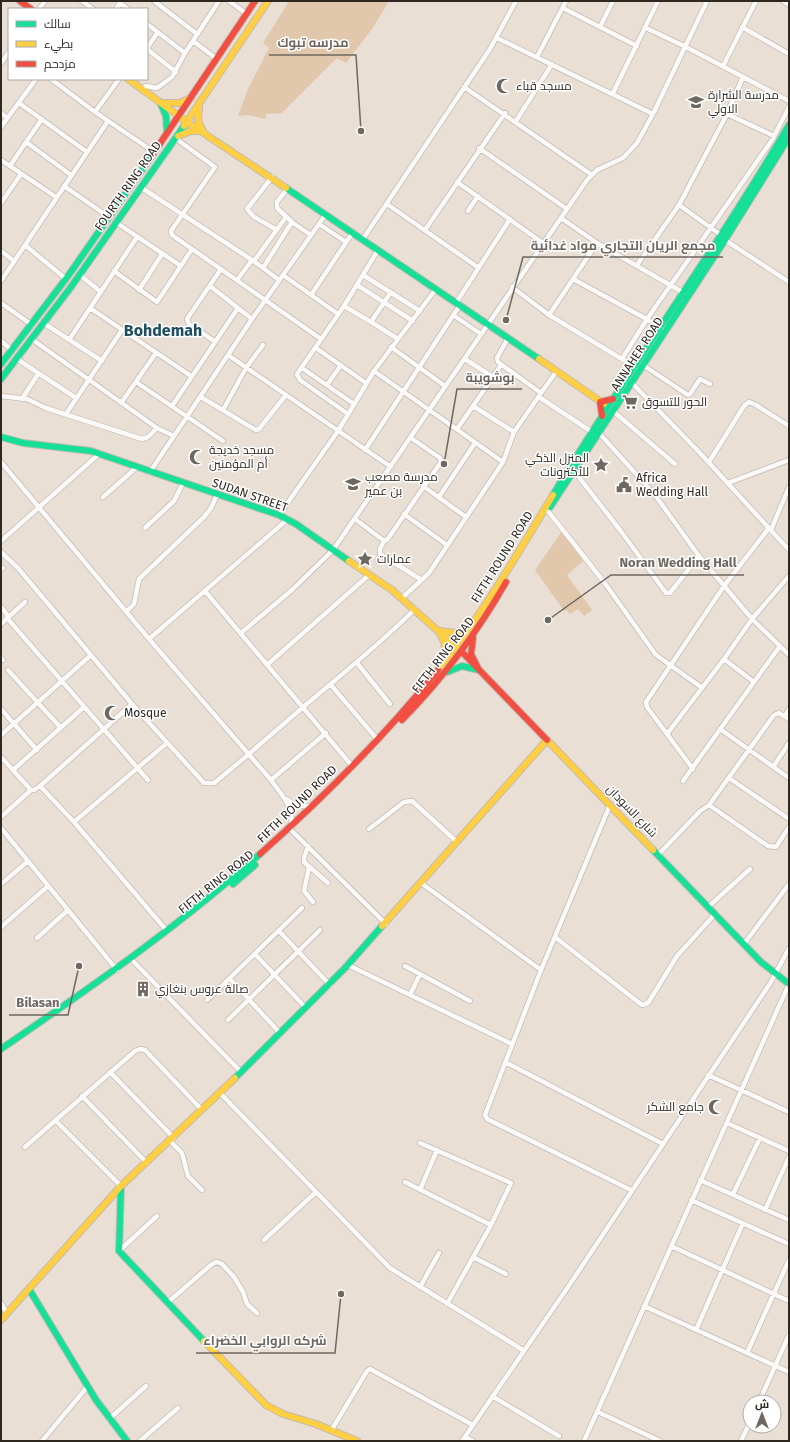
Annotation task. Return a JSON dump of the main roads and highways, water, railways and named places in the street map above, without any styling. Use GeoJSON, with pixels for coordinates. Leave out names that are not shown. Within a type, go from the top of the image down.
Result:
{"type":"FeatureCollection","features":[{"type":"Feature","properties":{"kind":"main road"},"geometry":{"type":"LineString","coordinates":[[20,1],[30,8]]}},
{"type":"Feature","properties":{"kind":"main road","name":"FOURTH RING ROAD"},"geometry":{"type":"LineString","coordinates":[[1,364],[32,326],[88,248],[256,1]]}},
{"type":"Feature","properties":{"kind":"main road","name":"FOURTH RING ROAD"},"geometry":{"type":"LineString","coordinates":[[1,379],[45,324],[142,188],[268,1]]}},
{"type":"Feature","properties":{"kind":"main road"},"geometry":{"type":"LineString","coordinates":[[129,80],[187,121],[436,288],[611,409]]}},
{"type":"Feature","properties":{"kind":"main road"},"geometry":{"type":"LineString","coordinates":[[162,103],[180,103],[191,98]]}},
{"type":"Feature","properties":{"kind":"main road"},"geometry":{"type":"LineString","coordinates":[[200,102],[197,115],[203,131]]}},
{"type":"Feature","properties":{"kind":"main road"},"geometry":{"type":"LineString","coordinates":[[162,103],[167,118],[166,134]]}},
{"type":"Feature","properties":{"kind":"main road","name":"ANNAHER ROAD"},"geometry":{"type":"LineString","coordinates":[[506,583],[546,510],[592,432],[602,416],[611,409],[632,383],[644,365],[684,293],[723,238],[789,125]]}},
{"type":"Feature","properties":{"kind":"main road"},"geometry":{"type":"LineString","coordinates":[[175,138],[191,131],[203,131]]}},
{"type":"Feature","properties":{"kind":"main road","name":"ANNAHER ROAD"},"geometry":{"type":"LineString","coordinates":[[546,510],[599,433],[611,409],[614,399],[635,367],[664,328],[789,137]]}},
{"type":"Feature","properties":{"kind":"main road"},"geometry":{"type":"LineString","coordinates":[[88,248],[95,253]]}},
{"type":"Feature","properties":{"kind":"main road"},"geometry":{"type":"LineString","coordinates":[[600,402],[614,399]]}},
{"type":"Feature","properties":{"kind":"main road"},"geometry":{"type":"LineString","coordinates":[[600,402],[602,416]]}},
{"type":"Feature","properties":{"kind":"main road","name":"SUDAN STREET"},"geometry":{"type":"LineString","coordinates":[[1,437],[29,444],[79,448],[217,495],[279,514],[402,598],[458,649]]}},
{"type":"Feature","properties":{"kind":"main road","name":"FIFTH ROUND ROAD"},"geometry":{"type":"LineString","coordinates":[[291,829],[414,700],[441,666],[458,649],[501,584],[546,510]]}},
{"type":"Feature","properties":{"kind":"main road","name":"FIFTH RING ROAD"},"geometry":{"type":"LineString","coordinates":[[1,1055],[134,962],[178,924],[245,874],[423,699],[445,673],[458,649],[475,633],[494,606],[506,583]]}},
{"type":"Feature","properties":{"kind":"main road"},"geometry":{"type":"LineString","coordinates":[[439,631],[456,633],[474,623]]}},
{"type":"Feature","properties":{"kind":"main road"},"geometry":{"type":"LineString","coordinates":[[439,631],[445,644],[446,652],[441,666]]}},
{"type":"Feature","properties":{"kind":"main road"},"geometry":{"type":"LineString","coordinates":[[475,633],[471,644],[471,654],[479,670]]}},
{"type":"Feature","properties":{"kind":"main road","name":"شارع السودان"},"geometry":{"type":"LineString","coordinates":[[458,649],[548,740],[744,944],[775,974],[789,984]]}},
{"type":"Feature","properties":{"kind":"main road"},"geometry":{"type":"LineString","coordinates":[[445,673],[462,666],[479,670]]}},
{"type":"Feature","properties":{"kind":"main road"},"geometry":{"type":"LineString","coordinates":[[1,1320],[121,1186],[220,1093],[330,985],[386,924],[548,740]]}},
{"type":"Feature","properties":{"kind":"main road"},"geometry":{"type":"LineString","coordinates":[[1,1049],[117,970],[178,924]]}},
{"type":"Feature","properties":{"kind":"main road"},"geometry":{"type":"LineString","coordinates":[[121,1186],[119,1251],[167,1303],[266,1405],[283,1414],[357,1441]]}},
{"type":"Feature","properties":{"kind":"main road"},"geometry":{"type":"LineString","coordinates":[[29,1289],[109,1419],[127,1441]]}},
{"type":"Feature","properties":{"kind":"place","name":"مسجد قباء"},"geometry":{"type":"Point","coordinates":[504,86]}},
{"type":"Feature","properties":{"kind":"place","name":"مدرسة الشرارة الاولي"},"geometry":{"type":"Point","coordinates":[696,102]}},
{"type":"Feature","properties":{"kind":"place","name":"مدرسه تبوك"},"geometry":{"type":"Point","coordinates":[361,131]}},
{"type":"Feature","properties":{"kind":"place","name":"مجمع الريان التجاري مواد غدائية"},"geometry":{"type":"Point","coordinates":[506,320]}},
{"type":"Feature","properties":{"kind":"place","name":"الحور للتسوق"},"geometry":{"type":"Point","coordinates":[630,402]}},
{"type":"Feature","properties":{"kind":"place","name":"مسجد خديجة أم المؤمنين"},"geometry":{"type":"Point","coordinates":[197,457]}},
{"type":"Feature","properties":{"kind":"place","name":"بوشويبة"},"geometry":{"type":"Point","coordinates":[444,464]}},
{"type":"Feature","properties":{"kind":"place","name":"المنزل الذكي للأكترونات"},"geometry":{"type":"Point","coordinates":[601,465]}},
{"type":"Feature","properties":{"kind":"place","name":"مدرسة مصعب بن عمير"},"geometry":{"type":"Point","coordinates":[353,484]}},
{"type":"Feature","properties":{"kind":"place","name":"Africa Wedding Hall"},"geometry":{"type":"Point","coordinates":[624,485]}},
{"type":"Feature","properties":{"kind":"place","name":"عمارات"},"geometry":{"type":"Point","coordinates":[365,559]}},
{"type":"Feature","properties":{"kind":"place","name":"Noran Wedding Hall"},"geometry":{"type":"Point","coordinates":[548,620]}},
{"type":"Feature","properties":{"kind":"place","name":"Mosque"},"geometry":{"type":"Point","coordinates":[112,713]}},
{"type":"Feature","properties":{"kind":"place","name":"Bilasan"},"geometry":{"type":"Point","coordinates":[79,966]}},
{"type":"Feature","properties":{"kind":"place","name":"صالة عروس بنغازي"},"geometry":{"type":"Point","coordinates":[143,989]}},
{"type":"Feature","properties":{"kind":"place","name":"جامع الشكر"},"geometry":{"type":"Point","coordinates":[716,1107]}},
{"type":"Feature","properties":{"kind":"place","name":"شركه الروابي الخضراء"},"geometry":{"type":"Point","coordinates":[341,1294]}},
{"type":"Feature","properties":{"kind":"district","name":"Bohdemah"},"geometry":{"type":"Point","coordinates":[163,330]}}]}
